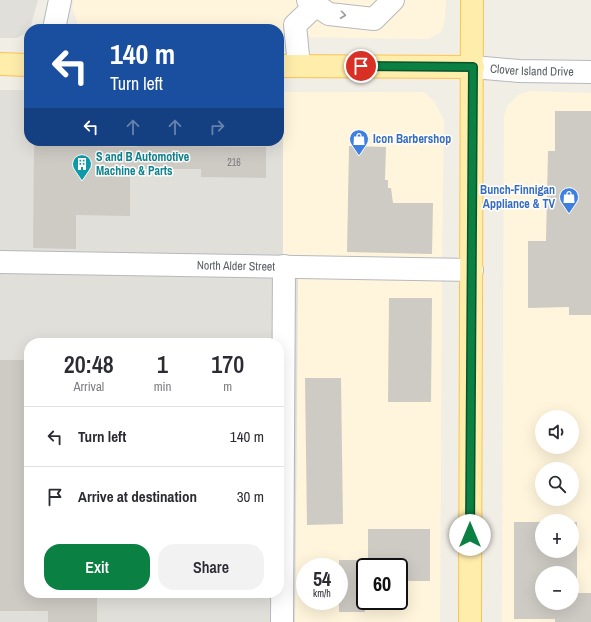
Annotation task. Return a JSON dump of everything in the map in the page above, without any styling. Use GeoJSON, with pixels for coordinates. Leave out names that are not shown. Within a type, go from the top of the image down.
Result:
{"type":"FeatureCollection","features":[{"type":"Feature","properties":{"kind":"main road"},"geometry":{"type":"LineString","coordinates":[[470,622],[473,67],[472,0]]}},
{"type":"Feature","properties":{"kind":"main road"},"geometry":{"type":"LineString","coordinates":[[0,64],[24,64]]}},
{"type":"Feature","properties":{"kind":"main road"},"geometry":{"type":"LineString","coordinates":[[289,66],[473,67]]}},
{"type":"Feature","properties":{"kind":"street"},"geometry":{"type":"LineString","coordinates":[[55,24],[60,0]]}},
{"type":"Feature","properties":{"kind":"street"},"geometry":{"type":"LineString","coordinates":[[289,66],[295,25],[312,2],[329,14],[374,19],[393,0]]}},
{"type":"Feature","properties":{"kind":"street","name":"Clover Island Drive"},"geometry":{"type":"LineString","coordinates":[[473,67],[520,71],[591,72]]}},
{"type":"Feature","properties":{"kind":"street","name":"North Alder Street"},"geometry":{"type":"LineString","coordinates":[[0,262],[472,270]]}},
{"type":"Feature","properties":{"kind":"street"},"geometry":{"type":"LineString","coordinates":[[284,266],[284,338]]}},
{"type":"Feature","properties":{"kind":"street"},"geometry":{"type":"LineString","coordinates":[[282,598],[282,622]]}},
{"type":"Feature","properties":{"kind":"shaded area"},"geometry":{"type":"Polygon","coordinates":[[[0,0],[38,0],[31,24],[24,24],[24,34],[17,38],[0,38],[0,0]]]}},
{"type":"Feature","properties":{"kind":"shaded area"},"geometry":{"type":"Polygon","coordinates":[[[74,0],[446,0],[445,20],[441,32],[428,39],[284,37],[284,24],[78,24],[72,7],[74,0]]]}},
{"type":"Feature","properties":{"kind":"shaded area"},"geometry":{"type":"Polygon","coordinates":[[[0,90],[24,90],[24,146],[283,146],[283,257],[0,251],[0,90]]]}},
{"type":"Feature","properties":{"kind":"shaded area"},"geometry":{"type":"Polygon","coordinates":[[[530,91],[591,93],[591,622],[502,622],[504,116],[508,105],[518,95],[530,91]]]}},
{"type":"Feature","properties":{"kind":"shaded area"},"geometry":{"type":"Polygon","coordinates":[[[284,92],[424,92],[435,102],[444,121],[442,261],[283,257],[284,92]]]}},
{"type":"Feature","properties":{"kind":"shaded area"},"geometry":{"type":"Polygon","coordinates":[[[0,271],[298,276],[295,622],[0,622],[0,271]]]}},
{"type":"Feature","properties":{"kind":"shaded area"},"geometry":{"type":"Polygon","coordinates":[[[298,276],[442,279],[440,622],[295,622],[298,276]]]}},
{"type":"Feature","properties":{"kind":"building","name":"Bunch-Finnigan Appliance & TV"},"geometry":{"type":"Polygon","coordinates":[[[555,111],[591,111],[591,315],[569,315],[569,307],[528,308],[528,241],[546,241],[548,151],[555,151],[555,111]]]}},
{"type":"Feature","properties":{"kind":"building","name":"S and B Automotive Machine & Parts"},"geometry":{"type":"Polygon","coordinates":[[[34,146],[266,147],[266,178],[201,177],[201,169],[130,169],[130,216],[76,215],[76,249],[33,248],[34,146]]]}},
{"type":"Feature","properties":{"kind":"building"},"geometry":{"type":"Polygon","coordinates":[[[349,146],[386,147],[385,180],[388,180],[388,188],[391,188],[393,203],[433,203],[432,254],[347,252],[349,146]]]}},
{"type":"Feature","properties":{"kind":"building"},"geometry":{"type":"Polygon","coordinates":[[[389,298],[432,298],[431,402],[388,402],[389,298]]]}},
{"type":"Feature","properties":{"kind":"building"},"geometry":{"type":"Polygon","coordinates":[[[0,360],[24,360],[24,598],[97,598],[97,622],[48,622],[48,611],[0,611],[0,360]]]}},
{"type":"Feature","properties":{"kind":"building"},"geometry":{"type":"Polygon","coordinates":[[[305,378],[341,378],[343,524],[307,525],[305,378]]]}},
{"type":"Feature","properties":{"kind":"building"},"geometry":{"type":"Polygon","coordinates":[[[514,522],[535,522],[535,558],[577,558],[577,566],[535,566],[535,610],[579,610],[579,593],[591,593],[591,622],[555,622],[555,619],[514,619],[514,522]]]}},
{"type":"Feature","properties":{"kind":"building"},"geometry":{"type":"Polygon","coordinates":[[[368,529],[430,529],[430,581],[408,581],[408,558],[368,558],[368,529]]]}},
{"type":"Feature","properties":{"kind":"building"},"geometry":{"type":"Polygon","coordinates":[[[348,560],[356,560],[356,610],[365,610],[365,612],[339,612],[339,610],[348,610],[348,560]]]}},
{"type":"Feature","properties":{"kind":"place","name":"Icon Barbershop"},"geometry":{"type":"Point","coordinates":[359,156]}},
{"type":"Feature","properties":{"kind":"place","name":"S and B Automotive Machine & Parts"},"geometry":{"type":"Point","coordinates":[82,181]}},
{"type":"Feature","properties":{"kind":"place","name":"Bunch-Finnigan Appliance & TV"},"geometry":{"type":"Point","coordinates":[569,214]}},
{"type":"Feature","properties":{"kind":"route"},"geometry":{"type":"LineString","coordinates":[[361,66],[473,67],[470,535]]}}]}
